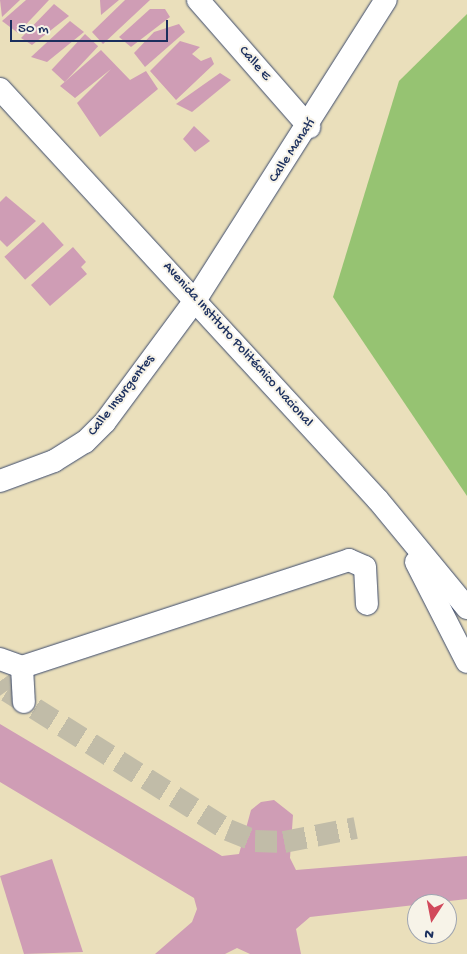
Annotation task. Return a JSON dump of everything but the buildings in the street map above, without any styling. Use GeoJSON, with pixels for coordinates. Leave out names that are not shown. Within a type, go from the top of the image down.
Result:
{"type":"FeatureCollection","features":[{"type":"Feature","properties":{"kind":"street","name":"Calle E"},"geometry":{"type":"LineString","coordinates":[[198,0],[309,127]]}},
{"type":"Feature","properties":{"kind":"street","name":"Calle Manatí"},"geometry":{"type":"LineString","coordinates":[[196,299],[309,127],[386,0]]}},
{"type":"Feature","properties":{"kind":"street","name":"Avenida Instituto Politécnico Nacional"},"geometry":{"type":"LineString","coordinates":[[0,89],[196,299],[397,525],[467,608]]}},
{"type":"Feature","properties":{"kind":"street","name":"Calle Insurgentes"},"geometry":{"type":"LineString","coordinates":[[0,481],[54,461],[85,442],[196,299]]}},
{"type":"Feature","properties":{"kind":"street"},"geometry":{"type":"LineString","coordinates":[[397,525],[467,662]]}},
{"type":"Feature","properties":{"kind":"street"},"geometry":{"type":"LineString","coordinates":[[0,659],[22,667],[349,560],[365,567],[367,604]]}},
{"type":"Feature","properties":{"kind":"street"},"geometry":{"type":"LineString","coordinates":[[22,667],[24,702]]}},
{"type":"Feature","properties":{"kind":"green space"},"geometry":{"type":"Polygon","coordinates":[[[467,14],[467,496],[333,297],[399,81],[467,14]]]}},
{"type":"Feature","properties":{"kind":"tunnel"},"geometry":{"type":"LineString","coordinates":[[0,681],[7,691],[228,830],[255,841],[284,842],[356,828]]}}]}
